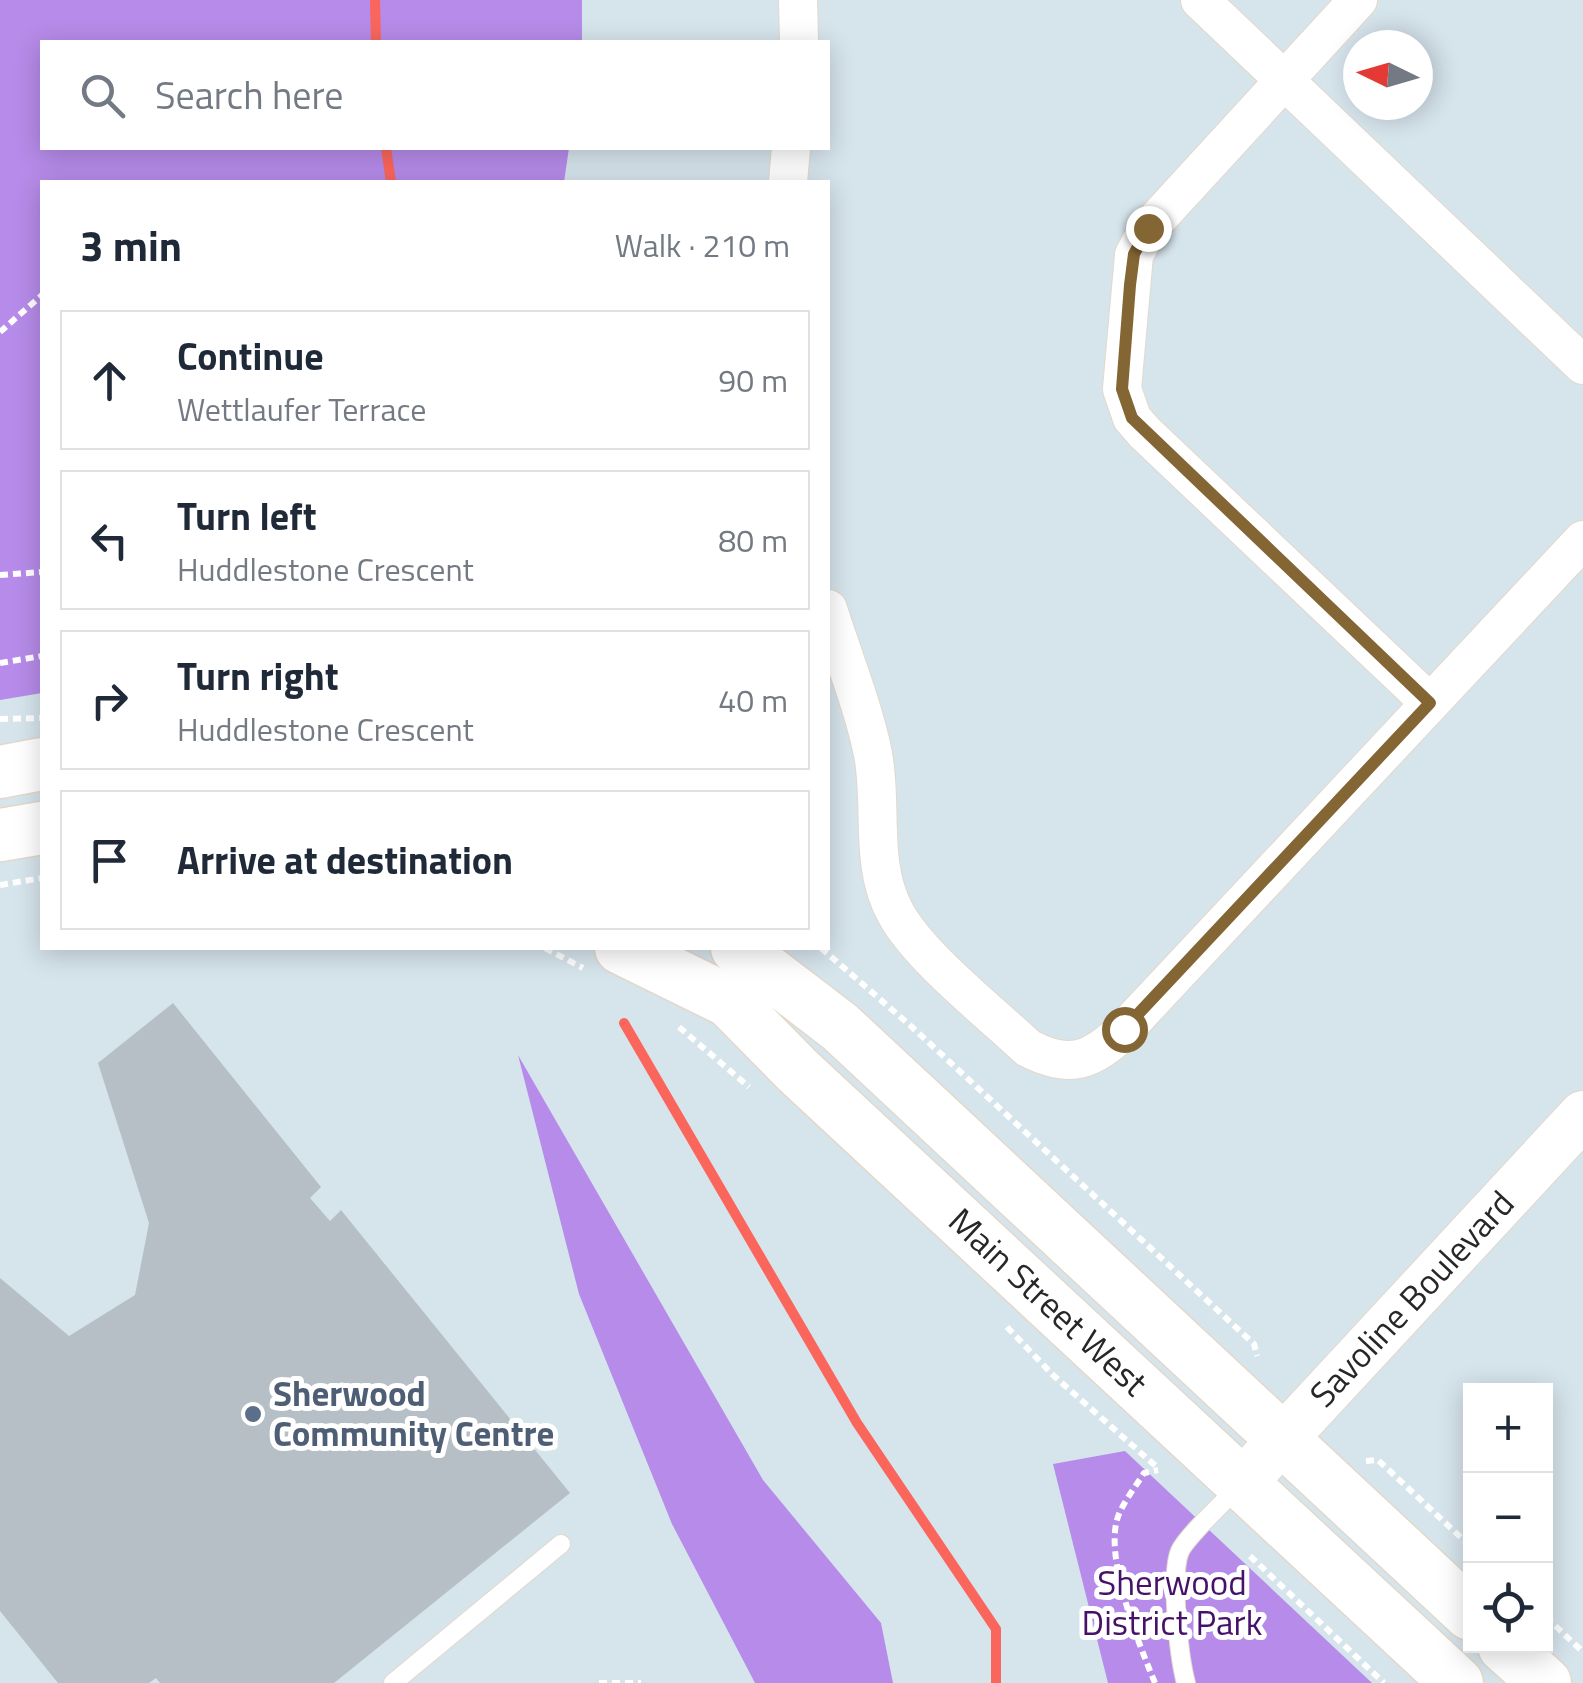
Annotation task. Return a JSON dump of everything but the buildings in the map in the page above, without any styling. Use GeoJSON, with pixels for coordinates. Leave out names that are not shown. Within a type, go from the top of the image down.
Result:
{"type":"FeatureCollection","features":[{"type":"Feature","properties":{"kind":"main road"},"geometry":{"type":"LineString","coordinates":[[0,772],[40,764]]}},
{"type":"Feature","properties":{"kind":"main road"},"geometry":{"type":"LineString","coordinates":[[0,835],[40,828]]}},
{"type":"Feature","properties":{"kind":"main road","name":"Main Street West"},"geometry":{"type":"LineString","coordinates":[[740,950],[840,1027],[1463,1607]]}},
{"type":"Feature","properties":{"kind":"main road","name":"Main Street West"},"geometry":{"type":"LineString","coordinates":[[608,960],[729,1001],[798,1071],[1456,1683]]}},
{"type":"Feature","properties":{"kind":"main road"},"geometry":{"type":"LineString","coordinates":[[1512,1653],[1544,1683]]}},
{"type":"Feature","properties":{"kind":"street"},"geometry":{"type":"LineString","coordinates":[[798,0],[799,40]]}},
{"type":"Feature","properties":{"kind":"street"},"geometry":{"type":"LineString","coordinates":[[1200,0],[1583,365]]}},
{"type":"Feature","properties":{"kind":"street"},"geometry":{"type":"LineString","coordinates":[[1358,0],[1148,228],[1134,254],[1122,389],[1132,418],[1144,432],[1430,703]]}},
{"type":"Feature","properties":{"kind":"street"},"geometry":{"type":"LineString","coordinates":[[788,180],[792,150]]}},
{"type":"Feature","properties":{"kind":"street"},"geometry":{"type":"LineString","coordinates":[[830,615],[874,756],[879,853],[885,890],[894,912],[910,937],[1028,1048],[1044,1056],[1068,1060],[1090,1058],[1124,1029],[1583,540]]}},
{"type":"Feature","properties":{"kind":"street","name":"Savoline Boulevard"},"geometry":{"type":"LineString","coordinates":[[1242,1484],[1583,1114]]}},
{"type":"Feature","properties":{"kind":"lane"},"geometry":{"type":"LineString","coordinates":[[1186,1683],[1180,1661],[1180,1550],[1242,1484]]}},
{"type":"Feature","properties":{"kind":"lane"},"geometry":{"type":"LineString","coordinates":[[393,1683],[561,1544]]}},
{"type":"Feature","properties":{"kind":"path"},"geometry":{"type":"LineString","coordinates":[[0,332],[40,298]]}},
{"type":"Feature","properties":{"kind":"path"},"geometry":{"type":"LineString","coordinates":[[0,575],[40,572]]}},
{"type":"Feature","properties":{"kind":"path"},"geometry":{"type":"LineString","coordinates":[[0,663],[40,656]]}},
{"type":"Feature","properties":{"kind":"path"},"geometry":{"type":"LineString","coordinates":[[0,719],[40,718]]}},
{"type":"Feature","properties":{"kind":"path"},"geometry":{"type":"LineString","coordinates":[[0,885],[40,878]]}},
{"type":"Feature","properties":{"kind":"path"},"geometry":{"type":"LineString","coordinates":[[556,950],[608,960]]}},
{"type":"Feature","properties":{"kind":"path"},"geometry":{"type":"LineString","coordinates":[[823,950],[883,1000],[1254,1344],[1258,1362]]}},
{"type":"Feature","properties":{"kind":"path"},"geometry":{"type":"LineString","coordinates":[[671,1021],[757,1093]]}},
{"type":"Feature","properties":{"kind":"path"},"geometry":{"type":"LineString","coordinates":[[1002,1322],[1053,1375],[1159,1469],[1144,1473],[1118,1516],[1116,1562],[1130,1625],[1155,1683]]}},
{"type":"Feature","properties":{"kind":"path"},"geometry":{"type":"LineString","coordinates":[[1364,1462],[1378,1460],[1463,1539]]}},
{"type":"Feature","properties":{"kind":"path"},"geometry":{"type":"LineString","coordinates":[[1250,1556],[1384,1683]]}},
{"type":"Feature","properties":{"kind":"path"},"geometry":{"type":"LineString","coordinates":[[1553,1624],[1583,1652]]}},
{"type":"Feature","properties":{"kind":"path"},"geometry":{"type":"LineString","coordinates":[[599,1683],[641,1683]]}},
{"type":"Feature","properties":{"kind":"green space"},"geometry":{"type":"Polygon","coordinates":[[[0,0],[582,0],[582,40],[40,40],[40,150],[569,150],[564,180],[40,180],[40,693],[0,700],[0,0]]]}},
{"type":"Feature","properties":{"kind":"green space"},"geometry":{"type":"Polygon","coordinates":[[[518,1055],[763,1480],[881,1623],[893,1683],[755,1683],[672,1524],[579,1294],[518,1055]]]}},
{"type":"Feature","properties":{"kind":"green space","name":"Sherwood District Park"},"geometry":{"type":"Polygon","coordinates":[[[1125,1451],[1372,1683],[1108,1683],[1053,1464],[1125,1451]]]}},
{"type":"Feature","properties":{"kind":"waterway"},"geometry":{"type":"LineString","coordinates":[[375,0],[376,40]]}},
{"type":"Feature","properties":{"kind":"waterway"},"geometry":{"type":"LineString","coordinates":[[386,150],[391,180]]}},
{"type":"Feature","properties":{"kind":"waterway"},"geometry":{"type":"LineString","coordinates":[[624,1023],[857,1423],[996,1629],[996,1683]]}},
{"type":"Feature","properties":{"kind":"place","name":"Sherwood Community Centre"},"geometry":{"type":"Point","coordinates":[253,1414]}},
{"type":"Feature","properties":{"kind":"route"},"geometry":{"type":"LineString","coordinates":[[1124,1029],[1430,703],[1132,418],[1122,389],[1122,371],[1134,254],[1148,228]]}}]}
